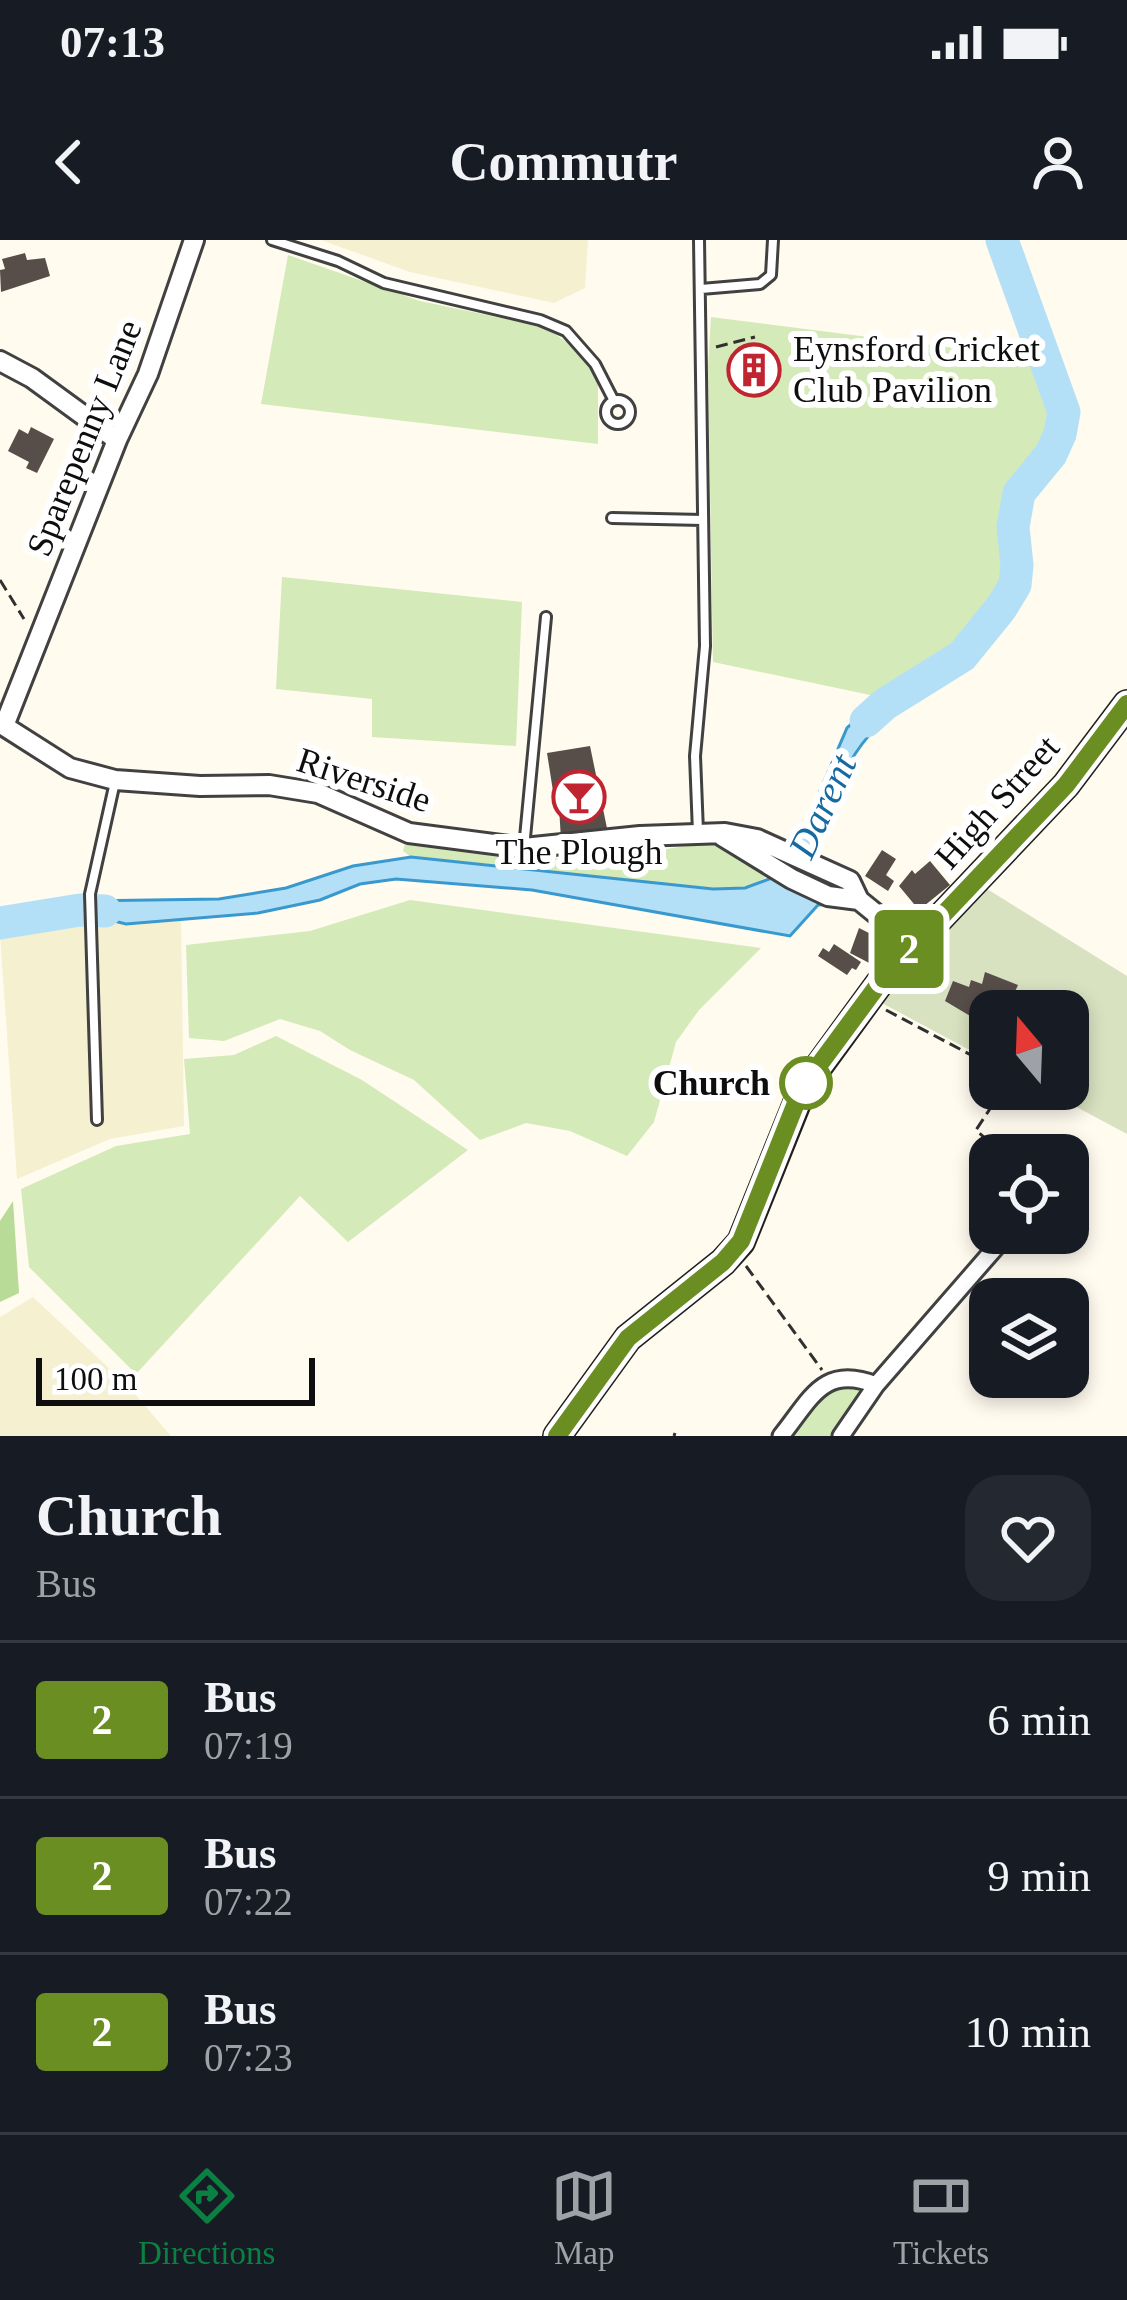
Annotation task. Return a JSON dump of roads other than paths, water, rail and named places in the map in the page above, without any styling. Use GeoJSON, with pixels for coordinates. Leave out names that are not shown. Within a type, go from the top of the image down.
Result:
{"type":"FeatureCollection","features":[{"type":"Feature","properties":{"kind":"main road","name":"High Street"},"geometry":{"type":"LineString","coordinates":[[556,1436],[628,1338],[734,1250],[759,1202],[802,1088],[913,944],[1066,785],[1127,704]]}},
{"type":"Feature","properties":{"kind":"street","name":"Sparepenny Lane"},"geometry":{"type":"LineString","coordinates":[[2,724],[148,374],[194,240]]}},
{"type":"Feature","properties":{"kind":"street"},"geometry":{"type":"LineString","coordinates":[[0,361],[32,378],[117,440]]}},
{"type":"Feature","properties":{"kind":"street","name":"Riverside"},"geometry":{"type":"LineString","coordinates":[[2,724],[70,767],[115,780],[302,790],[409,833],[524,848],[707,832],[757,839],[850,881],[859,901],[913,944]]}},
{"type":"Feature","properties":{"kind":"street","name":"Riverside"},"geometry":{"type":"LineString","coordinates":[[707,832],[828,896],[859,901]]}},
{"type":"Feature","properties":{"kind":"street"},"geometry":{"type":"LineString","coordinates":[[842,1436],[876,1384],[986,1254]]}},
{"type":"Feature","properties":{"kind":"street"},"geometry":{"type":"LineString","coordinates":[[781,1436],[830,1381],[842,1376],[876,1384]]}},
{"type":"Feature","properties":{"kind":"lane"},"geometry":{"type":"LineString","coordinates":[[272,240],[338,261],[385,283],[541,320],[566,331],[595,364],[614,400]]}},
{"type":"Feature","properties":{"kind":"lane"},"geometry":{"type":"LineString","coordinates":[[699,240],[705,646],[695,756],[707,832]]}},
{"type":"Feature","properties":{"kind":"lane"},"geometry":{"type":"LineString","coordinates":[[701,289],[760,284],[771,274],[773,240]]}},
{"type":"Feature","properties":{"kind":"lane"},"geometry":{"type":"LineString","coordinates":[[612,518],[703,520]]}},
{"type":"Feature","properties":{"kind":"lane"},"geometry":{"type":"LineString","coordinates":[[524,848],[546,617]]}},
{"type":"Feature","properties":{"kind":"lane"},"geometry":{"type":"LineString","coordinates":[[98,1120],[90,894],[115,780]]}},
{"type":"Feature","properties":{"kind":"water"},"geometry":{"type":"Polygon","coordinates":[[[895,684],[907,705],[870,734],[856,753],[809,862],[827,882],[847,889],[836,904],[818,905],[790,936],[532,890],[396,879],[360,884],[320,900],[258,913],[126,924],[98,917],[63,922],[63,906],[82,901],[219,899],[286,888],[353,866],[411,857],[713,889],[745,888],[772,878],[800,837],[847,728],[895,684]]]}},
{"type":"Feature","properties":{"kind":"waterway","name":"Darent"},"geometry":{"type":"LineString","coordinates":[[866,721],[962,656],[1001,608],[1015,585],[1013,527],[1019,493],[1051,454],[1060,434],[1064,412],[1002,240]]}},
{"type":"Feature","properties":{"kind":"waterway","name":"Darent"},"geometry":{"type":"LineString","coordinates":[[0,923],[80,910],[105,911]]}},
{"type":"Feature","properties":{"kind":"place","name":"Eynsford Cricket Club Pavilion"},"geometry":{"type":"Point","coordinates":[754,370]}},
{"type":"Feature","properties":{"kind":"place","name":"The Plough"},"geometry":{"type":"Point","coordinates":[579,797]}},
{"type":"Feature","properties":{"kind":"place","name":"Church"},"geometry":{"type":"Point","coordinates":[806,1083]}}]}
